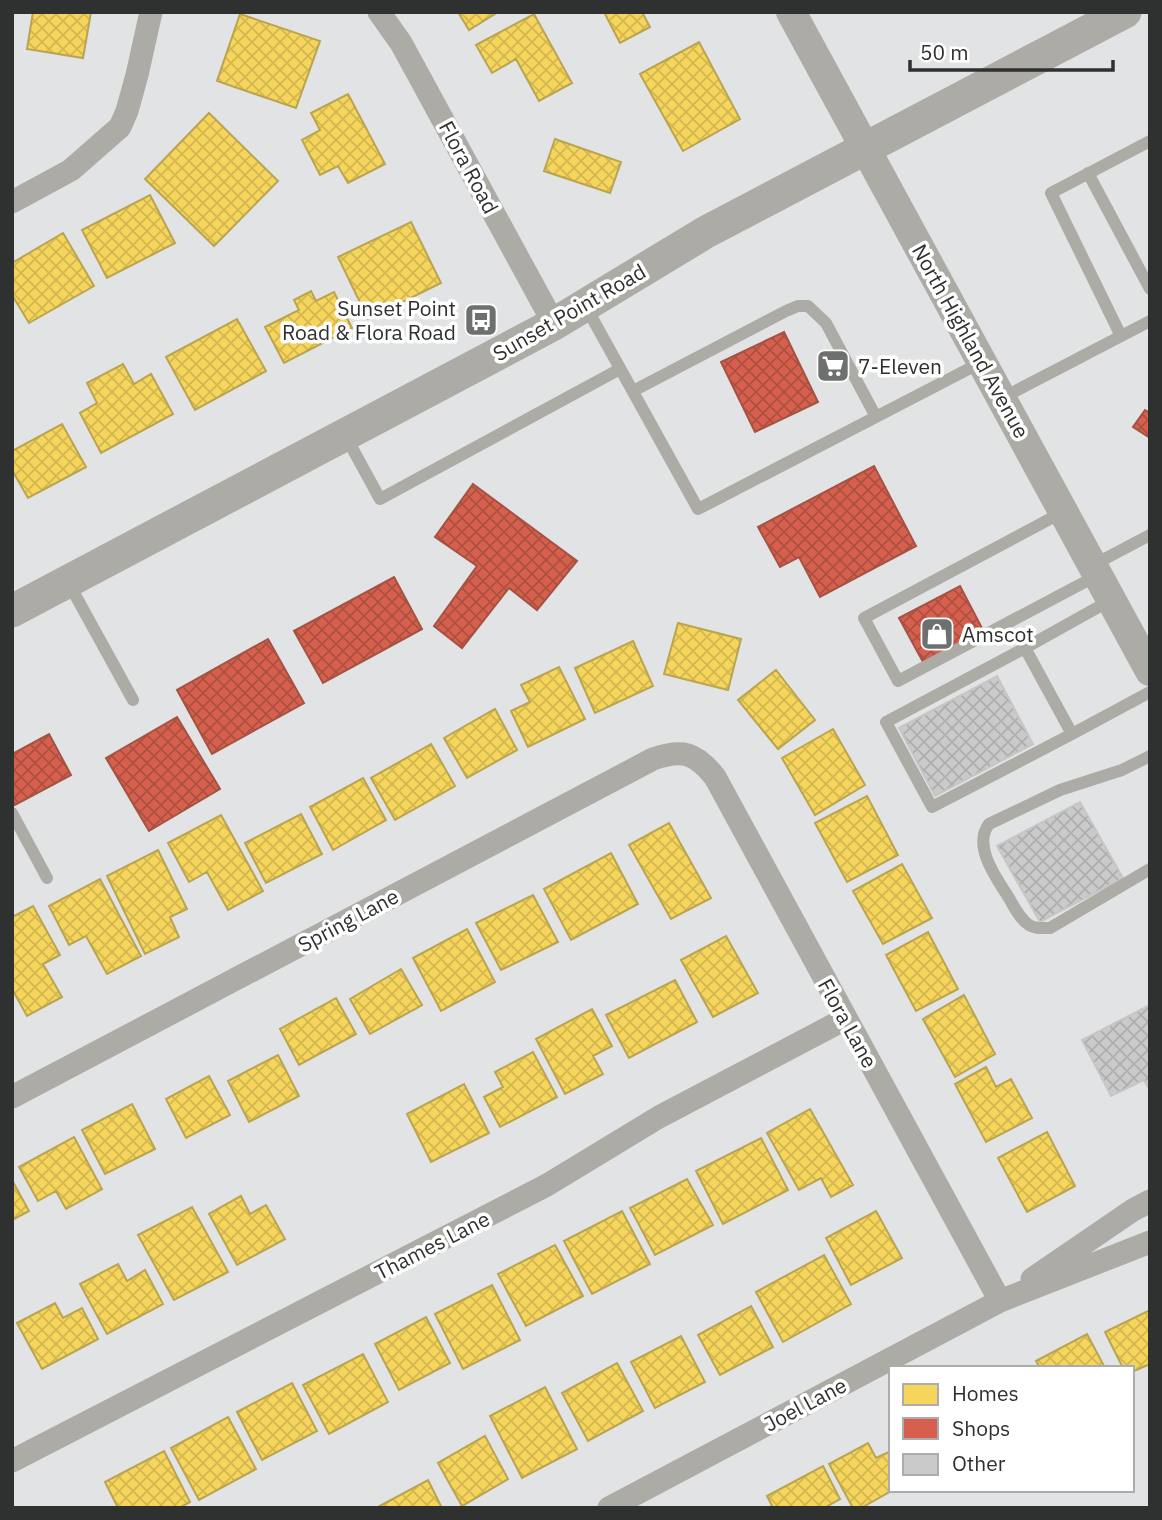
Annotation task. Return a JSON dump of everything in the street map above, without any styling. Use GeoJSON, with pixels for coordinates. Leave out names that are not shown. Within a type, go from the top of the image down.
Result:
{"type":"FeatureCollection","features":[{"type":"Feature","properties":{"kind":"main road","name":"Sunset Point Road"},"geometry":{"type":"LineString","coordinates":[[12,611],[554,324],[706,232],[1125,12]]}},
{"type":"Feature","properties":{"kind":"street"},"geometry":{"type":"LineString","coordinates":[[12,202],[71,170],[120,127],[134,87],[151,12]]}},
{"type":"Feature","properties":{"kind":"street","name":"Flora Road"},"geometry":{"type":"LineString","coordinates":[[379,12],[401,43],[554,324]]}},
{"type":"Feature","properties":{"kind":"street","name":"North Highland Avenue"},"geometry":{"type":"LineString","coordinates":[[791,12],[1150,671]]}},
{"type":"Feature","properties":{"kind":"street","name":"Spring Lane"},"geometry":{"type":"LineString","coordinates":[[12,1097],[653,759],[671,752],[687,753]]}},
{"type":"Feature","properties":{"kind":"street","name":"Flora Lane"},"geometry":{"type":"LineString","coordinates":[[687,753],[703,762],[715,777],[1000,1301]]}},
{"type":"Feature","properties":{"kind":"street","name":"Thames Lane"},"geometry":{"type":"LineString","coordinates":[[12,1461],[547,1185],[659,1117],[845,1018]]}},
{"type":"Feature","properties":{"kind":"street","name":"Joel Lane"},"geometry":{"type":"LineString","coordinates":[[1000,1301],[1150,1201]]}},
{"type":"Feature","properties":{"kind":"street","name":"Joel Lane"},"geometry":{"type":"LineString","coordinates":[[609,1508],[1000,1301],[1150,1242]]}},
{"type":"Feature","properties":{"kind":"lane"},"geometry":{"type":"LineString","coordinates":[[1121,336],[1051,193],[1150,141]]}},
{"type":"Feature","properties":{"kind":"lane"},"geometry":{"type":"LineString","coordinates":[[1088,173],[1150,289]]}},
{"type":"Feature","properties":{"kind":"lane"},"geometry":{"type":"LineString","coordinates":[[586,306],[698,509],[982,362]]}},
{"type":"Feature","properties":{"kind":"lane"},"geometry":{"type":"LineString","coordinates":[[633,391],[786,311],[798,306],[808,306],[818,313],[826,324],[876,417]]}},
{"type":"Feature","properties":{"kind":"lane"},"geometry":{"type":"LineString","coordinates":[[1002,398],[1150,321]]}},
{"type":"Feature","properties":{"kind":"lane"},"geometry":{"type":"LineString","coordinates":[[345,435],[380,499],[620,369]]}},
{"type":"Feature","properties":{"kind":"lane"},"geometry":{"type":"LineString","coordinates":[[1063,512],[864,618],[898,681],[1101,580]]}},
{"type":"Feature","properties":{"kind":"lane"},"geometry":{"type":"LineString","coordinates":[[1150,535],[1025,648],[886,722],[932,807],[1150,692]]}},
{"type":"Feature","properties":{"kind":"lane"},"geometry":{"type":"LineString","coordinates":[[68,581],[133,700]]}},
{"type":"Feature","properties":{"kind":"lane"},"geometry":{"type":"LineString","coordinates":[[1025,648],[1072,734]]}},
{"type":"Feature","properties":{"kind":"lane"},"geometry":{"type":"LineString","coordinates":[[1150,755],[1122,770],[1060,790],[989,824],[985,830],[984,843],[990,869],[1019,915],[1026,923],[1036,928],[1050,928],[1150,869]]}},
{"type":"Feature","properties":{"kind":"lane"},"geometry":{"type":"LineString","coordinates":[[12,813],[47,878]]}},
{"type":"Feature","properties":{"kind":"building: Homes"},"geometry":{"type":"Polygon","coordinates":[[[33,12],[91,12],[83,58],[27,49],[33,12]]]}},
{"type":"Feature","properties":{"kind":"building: Homes"},"geometry":{"type":"Polygon","coordinates":[[[458,12],[498,12],[469,30],[458,12]]]}},
{"type":"Feature","properties":{"kind":"building: Homes"},"geometry":{"type":"Polygon","coordinates":[[[604,12],[642,12],[650,27],[620,43],[604,12]]]}},
{"type":"Feature","properties":{"kind":"building: Homes"},"geometry":{"type":"Polygon","coordinates":[[[240,14],[320,41],[296,108],[217,81],[240,14]]]}},
{"type":"Feature","properties":{"kind":"building: Homes"},"geometry":{"type":"Polygon","coordinates":[[[534,14],[572,83],[539,101],[516,59],[492,73],[476,45],[534,14]]]}},
{"type":"Feature","properties":{"kind":"building: Homes"},"geometry":{"type":"Polygon","coordinates":[[[699,42],[740,119],[683,151],[640,74],[699,42]]]}},
{"type":"Feature","properties":{"kind":"building: Homes"},"geometry":{"type":"Polygon","coordinates":[[[348,94],[385,164],[348,183],[338,166],[320,175],[302,140],[320,130],[311,113],[348,94]]]}},
{"type":"Feature","properties":{"kind":"building: Homes"},"geometry":{"type":"Polygon","coordinates":[[[209,113],[278,181],[214,246],[145,179],[209,113]]]}},
{"type":"Feature","properties":{"kind":"building: Homes"},"geometry":{"type":"Polygon","coordinates":[[[555,139],[621,162],[610,193],[544,171],[555,139]]]}},
{"type":"Feature","properties":{"kind":"building: Homes"},"geometry":{"type":"Polygon","coordinates":[[[150,195],[175,243],[107,278],[82,230],[150,195]]]}},
{"type":"Feature","properties":{"kind":"building: Homes"},"geometry":{"type":"Polygon","coordinates":[[[411,222],[441,283],[368,319],[338,257],[411,222]]]}},
{"type":"Feature","properties":{"kind":"building: Homes"},"geometry":{"type":"Polygon","coordinates":[[[63,233],[94,286],[29,323],[12,295],[12,263],[63,233]]]}},
{"type":"Feature","properties":{"kind":"building: Homes"},"geometry":{"type":"Polygon","coordinates":[[[311,291],[316,301],[334,292],[352,328],[284,363],[265,327],[299,310],[294,300],[311,291]]]}},
{"type":"Feature","properties":{"kind":"building: Homes"},"geometry":{"type":"Polygon","coordinates":[[[237,319],[266,371],[195,410],[166,357],[237,319]]]}},
{"type":"Feature","properties":{"kind":"building: Homes"},"geometry":{"type":"Polygon","coordinates":[[[123,364],[134,384],[151,374],[173,414],[101,453],[80,413],[97,403],[87,383],[123,364]]]}},
{"type":"Feature","properties":{"kind":"building: Homes"},"geometry":{"type":"Polygon","coordinates":[[[62,424],[86,467],[28,498],[12,470],[12,451],[62,424]]]}},
{"type":"Feature","properties":{"kind":"building: Homes"},"geometry":{"type":"Polygon","coordinates":[[[678,623],[741,639],[728,690],[664,674],[678,623]]]}},
{"type":"Feature","properties":{"kind":"building: Homes"},"geometry":{"type":"Polygon","coordinates":[[[633,641],[653,686],[595,713],[575,668],[633,641]]]}},
{"type":"Feature","properties":{"kind":"building: Homes"},"geometry":{"type":"Polygon","coordinates":[[[559,667],[585,719],[528,747],[511,711],[530,702],[521,685],[559,667]]]}},
{"type":"Feature","properties":{"kind":"building: Homes"},"geometry":{"type":"Polygon","coordinates":[[[776,670],[815,720],[778,749],[738,700],[776,670]]]}},
{"type":"Feature","properties":{"kind":"building: Homes"},"geometry":{"type":"Polygon","coordinates":[[[495,709],[517,750],[467,778],[444,738],[495,709]]]}},
{"type":"Feature","properties":{"kind":"building: Homes"},"geometry":{"type":"Polygon","coordinates":[[[833,729],[865,785],[815,815],[782,758],[833,729]]]}},
{"type":"Feature","properties":{"kind":"building: Homes"},"geometry":{"type":"Polygon","coordinates":[[[431,744],[455,786],[395,820],[371,778],[431,744]]]}},
{"type":"Feature","properties":{"kind":"building: Homes"},"geometry":{"type":"Polygon","coordinates":[[[363,778],[386,820],[333,850],[310,807],[363,778]]]}},
{"type":"Feature","properties":{"kind":"building: Homes"},"geometry":{"type":"Polygon","coordinates":[[[867,796],[898,855],[847,882],[815,823],[867,796]]]}},
{"type":"Feature","properties":{"kind":"building: Homes"},"geometry":{"type":"Polygon","coordinates":[[[301,814],[322,854],[266,883],[245,843],[301,814]]]}},
{"type":"Feature","properties":{"kind":"building: Homes"},"geometry":{"type":"Polygon","coordinates":[[[221,815],[263,891],[228,910],[207,872],[189,882],[168,843],[221,815]]]}},
{"type":"Feature","properties":{"kind":"building: Homes"},"geometry":{"type":"Polygon","coordinates":[[[669,823],[711,898],[671,919],[629,845],[669,823]]]}},
{"type":"Feature","properties":{"kind":"building: Homes"},"geometry":{"type":"Polygon","coordinates":[[[158,850],[187,909],[170,917],[179,937],[145,954],[107,876],[158,850]]]}},
{"type":"Feature","properties":{"kind":"building: Homes"},"geometry":{"type":"Polygon","coordinates":[[[611,853],[638,904],[571,940],[544,889],[611,853]]]}},
{"type":"Feature","properties":{"kind":"building: Homes"},"geometry":{"type":"Polygon","coordinates":[[[902,864],[932,918],[883,944],[853,891],[902,864]]]}},
{"type":"Feature","properties":{"kind":"building: Homes"},"geometry":{"type":"Polygon","coordinates":[[[100,879],[141,956],[107,974],[86,936],[69,945],[49,906],[100,879]]]}},
{"type":"Feature","properties":{"kind":"building: Homes"},"geometry":{"type":"Polygon","coordinates":[[[533,895],[558,942],[501,970],[476,923],[533,895]]]}},
{"type":"Feature","properties":{"kind":"building: Homes"},"geometry":{"type":"Polygon","coordinates":[[[33,906],[60,955],[43,964],[62,997],[27,1016],[12,989],[12,917],[33,906]]]}},
{"type":"Feature","properties":{"kind":"building: Homes"},"geometry":{"type":"Polygon","coordinates":[[[467,929],[495,982],[441,1011],[413,958],[467,929]]]}},
{"type":"Feature","properties":{"kind":"building: Homes"},"geometry":{"type":"Polygon","coordinates":[[[928,932],[958,989],[916,1011],[886,955],[928,932]]]}},
{"type":"Feature","properties":{"kind":"building: Homes"},"geometry":{"type":"Polygon","coordinates":[[[726,936],[758,993],[713,1017],[681,960],[726,936]]]}},
{"type":"Feature","properties":{"kind":"building: Homes"},"geometry":{"type":"Polygon","coordinates":[[[401,969],[422,1005],[370,1034],[350,999],[401,969]]]}},
{"type":"Feature","properties":{"kind":"building: Homes"},"geometry":{"type":"Polygon","coordinates":[[[675,980],[697,1022],[629,1058],[606,1015],[675,980]]]}},
{"type":"Feature","properties":{"kind":"building: Homes"},"geometry":{"type":"Polygon","coordinates":[[[964,995],[995,1054],[955,1077],[923,1019],[964,995]]]}},
{"type":"Feature","properties":{"kind":"building: Homes"},"geometry":{"type":"Polygon","coordinates":[[[336,998],[356,1034],[299,1065],[280,1029],[336,998]]]}},
{"type":"Feature","properties":{"kind":"building: Homes"},"geometry":{"type":"Polygon","coordinates":[[[592,1009],[612,1046],[593,1056],[603,1074],[565,1094],[536,1039],[592,1009]]]}},
{"type":"Feature","properties":{"kind":"building: Homes"},"geometry":{"type":"Polygon","coordinates":[[[533,1052],[557,1097],[500,1127],[484,1097],[503,1087],[495,1072],[533,1052]]]}},
{"type":"Feature","properties":{"kind":"building: Homes"},"geometry":{"type":"Polygon","coordinates":[[[278,1055],[299,1096],[249,1122],[228,1081],[278,1055]]]}},
{"type":"Feature","properties":{"kind":"building: Homes"},"geometry":{"type":"Polygon","coordinates":[[[986,1067],[996,1087],[1011,1079],[1032,1118],[986,1142],[955,1084],[986,1067]]]}},
{"type":"Feature","properties":{"kind":"building: Homes"},"geometry":{"type":"Polygon","coordinates":[[[209,1076],[230,1115],[186,1138],[166,1099],[209,1076]]]}},
{"type":"Feature","properties":{"kind":"building: Homes"},"geometry":{"type":"Polygon","coordinates":[[[464,1084],[489,1133],[431,1162],[407,1114],[464,1084]]]}},
{"type":"Feature","properties":{"kind":"building: Homes"},"geometry":{"type":"Polygon","coordinates":[[[132,1104],[155,1149],[105,1174],[82,1130],[132,1104]]]}},
{"type":"Feature","properties":{"kind":"building: Homes"},"geometry":{"type":"Polygon","coordinates":[[[810,1109],[853,1185],[831,1197],[821,1178],[799,1190],[767,1133],[810,1109]]]}},
{"type":"Feature","properties":{"kind":"building: Homes"},"geometry":{"type":"Polygon","coordinates":[[[1047,1132],[1075,1186],[1027,1212],[998,1158],[1047,1132]]]}},
{"type":"Feature","properties":{"kind":"building: Homes"},"geometry":{"type":"Polygon","coordinates":[[[74,1137],[102,1189],[66,1209],[56,1191],[38,1201],[19,1167],[74,1137]]]}},
{"type":"Feature","properties":{"kind":"building: Homes"},"geometry":{"type":"Polygon","coordinates":[[[761,1138],[788,1190],[723,1224],[696,1171],[761,1138]]]}},
{"type":"Feature","properties":{"kind":"building: Homes"},"geometry":{"type":"Polygon","coordinates":[[[687,1179],[713,1225],[655,1255],[630,1208],[687,1179]]]}},
{"type":"Feature","properties":{"kind":"building: Homes"},"geometry":{"type":"Polygon","coordinates":[[[12,1180],[29,1211],[12,1220],[12,1180]]]}},
{"type":"Feature","properties":{"kind":"building: Homes"},"geometry":{"type":"Polygon","coordinates":[[[241,1196],[250,1214],[266,1205],[285,1239],[237,1265],[209,1214],[241,1196]]]}},
{"type":"Feature","properties":{"kind":"building: Homes"},"geometry":{"type":"Polygon","coordinates":[[[192,1207],[228,1272],[174,1300],[138,1235],[192,1207]]]}},
{"type":"Feature","properties":{"kind":"building: Homes"},"geometry":{"type":"Polygon","coordinates":[[[622,1211],[650,1264],[592,1294],[564,1241],[622,1211]]]}},
{"type":"Feature","properties":{"kind":"building: Homes"},"geometry":{"type":"Polygon","coordinates":[[[876,1211],[902,1258],[851,1285],[826,1238],[876,1211]]]}},
{"type":"Feature","properties":{"kind":"building: Homes"},"geometry":{"type":"Polygon","coordinates":[[[555,1245],[583,1296],[526,1326],[498,1274],[555,1245]]]}},
{"type":"Feature","properties":{"kind":"building: Homes"},"geometry":{"type":"Polygon","coordinates":[[[824,1255],[851,1304],[783,1342],[756,1292],[824,1255]]]}},
{"type":"Feature","properties":{"kind":"building: Homes"},"geometry":{"type":"Polygon","coordinates":[[[118,1264],[127,1281],[145,1270],[163,1304],[107,1334],[80,1284],[118,1264]]]}},
{"type":"Feature","properties":{"kind":"building: Homes"},"geometry":{"type":"Polygon","coordinates":[[[492,1285],[520,1340],[463,1369],[435,1314],[492,1285]]]}},
{"type":"Feature","properties":{"kind":"building: Homes"},"geometry":{"type":"Polygon","coordinates":[[[55,1303],[63,1318],[82,1308],[98,1339],[42,1369],[17,1323],[55,1303]]]}},
{"type":"Feature","properties":{"kind":"building: Homes"},"geometry":{"type":"Polygon","coordinates":[[[751,1306],[773,1347],[720,1375],[698,1335],[751,1306]]]}},
{"type":"Feature","properties":{"kind":"building: Homes"},"geometry":{"type":"Polygon","coordinates":[[[1150,1310],[1150,1364],[1134,1371],[1134,1366],[1122,1366],[1105,1332],[1150,1310]]]}},
{"type":"Feature","properties":{"kind":"building: Homes"},"geometry":{"type":"Polygon","coordinates":[[[426,1317],[450,1363],[399,1390],[375,1344],[426,1317]]]}},
{"type":"Feature","properties":{"kind":"building: Homes"},"geometry":{"type":"Polygon","coordinates":[[[1087,1334],[1104,1366],[1039,1366],[1036,1361],[1087,1334]]]}},
{"type":"Feature","properties":{"kind":"building: Homes"},"geometry":{"type":"Polygon","coordinates":[[[681,1336],[705,1382],[655,1408],[631,1362],[681,1336]]]}},
{"type":"Feature","properties":{"kind":"building: Homes"},"geometry":{"type":"Polygon","coordinates":[[[363,1354],[388,1402],[329,1434],[303,1385],[363,1354]]]}},
{"type":"Feature","properties":{"kind":"building: Homes"},"geometry":{"type":"Polygon","coordinates":[[[617,1363],[643,1411],[588,1441],[562,1393],[617,1363]]]}},
{"type":"Feature","properties":{"kind":"building: Homes"},"geometry":{"type":"Polygon","coordinates":[[[292,1383],[317,1431],[262,1460],[237,1412],[292,1383]]]}},
{"type":"Feature","properties":{"kind":"building: Homes"},"geometry":{"type":"Polygon","coordinates":[[[545,1387],[577,1449],[522,1478],[490,1416],[545,1387]]]}},
{"type":"Feature","properties":{"kind":"building: Homes"},"geometry":{"type":"Polygon","coordinates":[[[228,1417],[256,1469],[199,1500],[171,1448],[228,1417]]]}},
{"type":"Feature","properties":{"kind":"building: Homes"},"geometry":{"type":"Polygon","coordinates":[[[485,1436],[508,1479],[462,1506],[438,1463],[485,1436]]]}},
{"type":"Feature","properties":{"kind":"building: Homes"},"geometry":{"type":"Polygon","coordinates":[[[868,1443],[876,1458],[889,1452],[889,1492],[861,1508],[853,1508],[829,1464],[868,1443]]]}},
{"type":"Feature","properties":{"kind":"building: Homes"},"geometry":{"type":"Polygon","coordinates":[[[164,1451],[190,1502],[179,1508],[118,1508],[105,1482],[164,1451]]]}},
{"type":"Feature","properties":{"kind":"building: Homes"},"geometry":{"type":"Polygon","coordinates":[[[823,1466],[840,1499],[824,1508],[773,1508],[767,1496],[823,1466]]]}},
{"type":"Feature","properties":{"kind":"building: Homes"},"geometry":{"type":"Polygon","coordinates":[[[428,1480],[442,1508],[376,1508],[428,1480]]]}},
{"type":"Feature","properties":{"kind":"building: Shops"},"geometry":{"type":"Polygon","coordinates":[[[784,332],[818,402],[755,432],[721,362],[784,332]]]}},
{"type":"Feature","properties":{"kind":"building: Shops"},"geometry":{"type":"Polygon","coordinates":[[[1145,410],[1150,413],[1150,438],[1133,427],[1145,410]]]}},
{"type":"Feature","properties":{"kind":"building: Shops"},"geometry":{"type":"Polygon","coordinates":[[[874,466],[916,546],[820,597],[799,557],[780,567],[758,527],[874,466]]]}},
{"type":"Feature","properties":{"kind":"building: Shops"},"geometry":{"type":"Polygon","coordinates":[[[473,484],[577,561],[537,610],[509,588],[462,648],[434,626],[477,566],[435,537],[473,484]]]}},
{"type":"Feature","properties":{"kind":"building: Shops"},"geometry":{"type":"Polygon","coordinates":[[[394,577],[422,629],[323,683],[294,631],[394,577]]]}},
{"type":"Feature","properties":{"kind":"building: Shops"},"geometry":{"type":"Polygon","coordinates":[[[960,586],[983,630],[923,662],[899,618],[960,586]]]}},
{"type":"Feature","properties":{"kind":"building: Shops"},"geometry":{"type":"Polygon","coordinates":[[[268,639],[304,703],[212,754],[177,690],[268,639]]]}},
{"type":"Feature","properties":{"kind":"building: Shops"},"geometry":{"type":"Polygon","coordinates":[[[177,717],[220,789],[149,831],[106,758],[177,717]]]}},
{"type":"Feature","properties":{"kind":"building: Shops"},"geometry":{"type":"Polygon","coordinates":[[[49,734],[71,775],[15,805],[12,800],[12,754],[49,734]]]}},
{"type":"Feature","properties":{"kind":"building: Other"},"geometry":{"type":"Polygon","coordinates":[[[997,676],[1033,744],[935,796],[899,728],[997,676]]]}},
{"type":"Feature","properties":{"kind":"building: Other"},"geometry":{"type":"Polygon","coordinates":[[[1080,802],[1123,878],[1040,922],[997,846],[1080,802]]]}},
{"type":"Feature","properties":{"kind":"building: Other"},"geometry":{"type":"Polygon","coordinates":[[[1150,1005],[1150,1091],[1144,1080],[1111,1096],[1082,1040],[1150,1005]]]}},
{"type":"Feature","properties":{"kind":"place","name":"Sunset Point Road & Flora Road"},"geometry":{"type":"Point","coordinates":[481,320]}},
{"type":"Feature","properties":{"kind":"place","name":"7-Eleven"},"geometry":{"type":"Point","coordinates":[833,366]}},
{"type":"Feature","properties":{"kind":"place","name":"Amscot"},"geometry":{"type":"Point","coordinates":[937,634]}}]}
